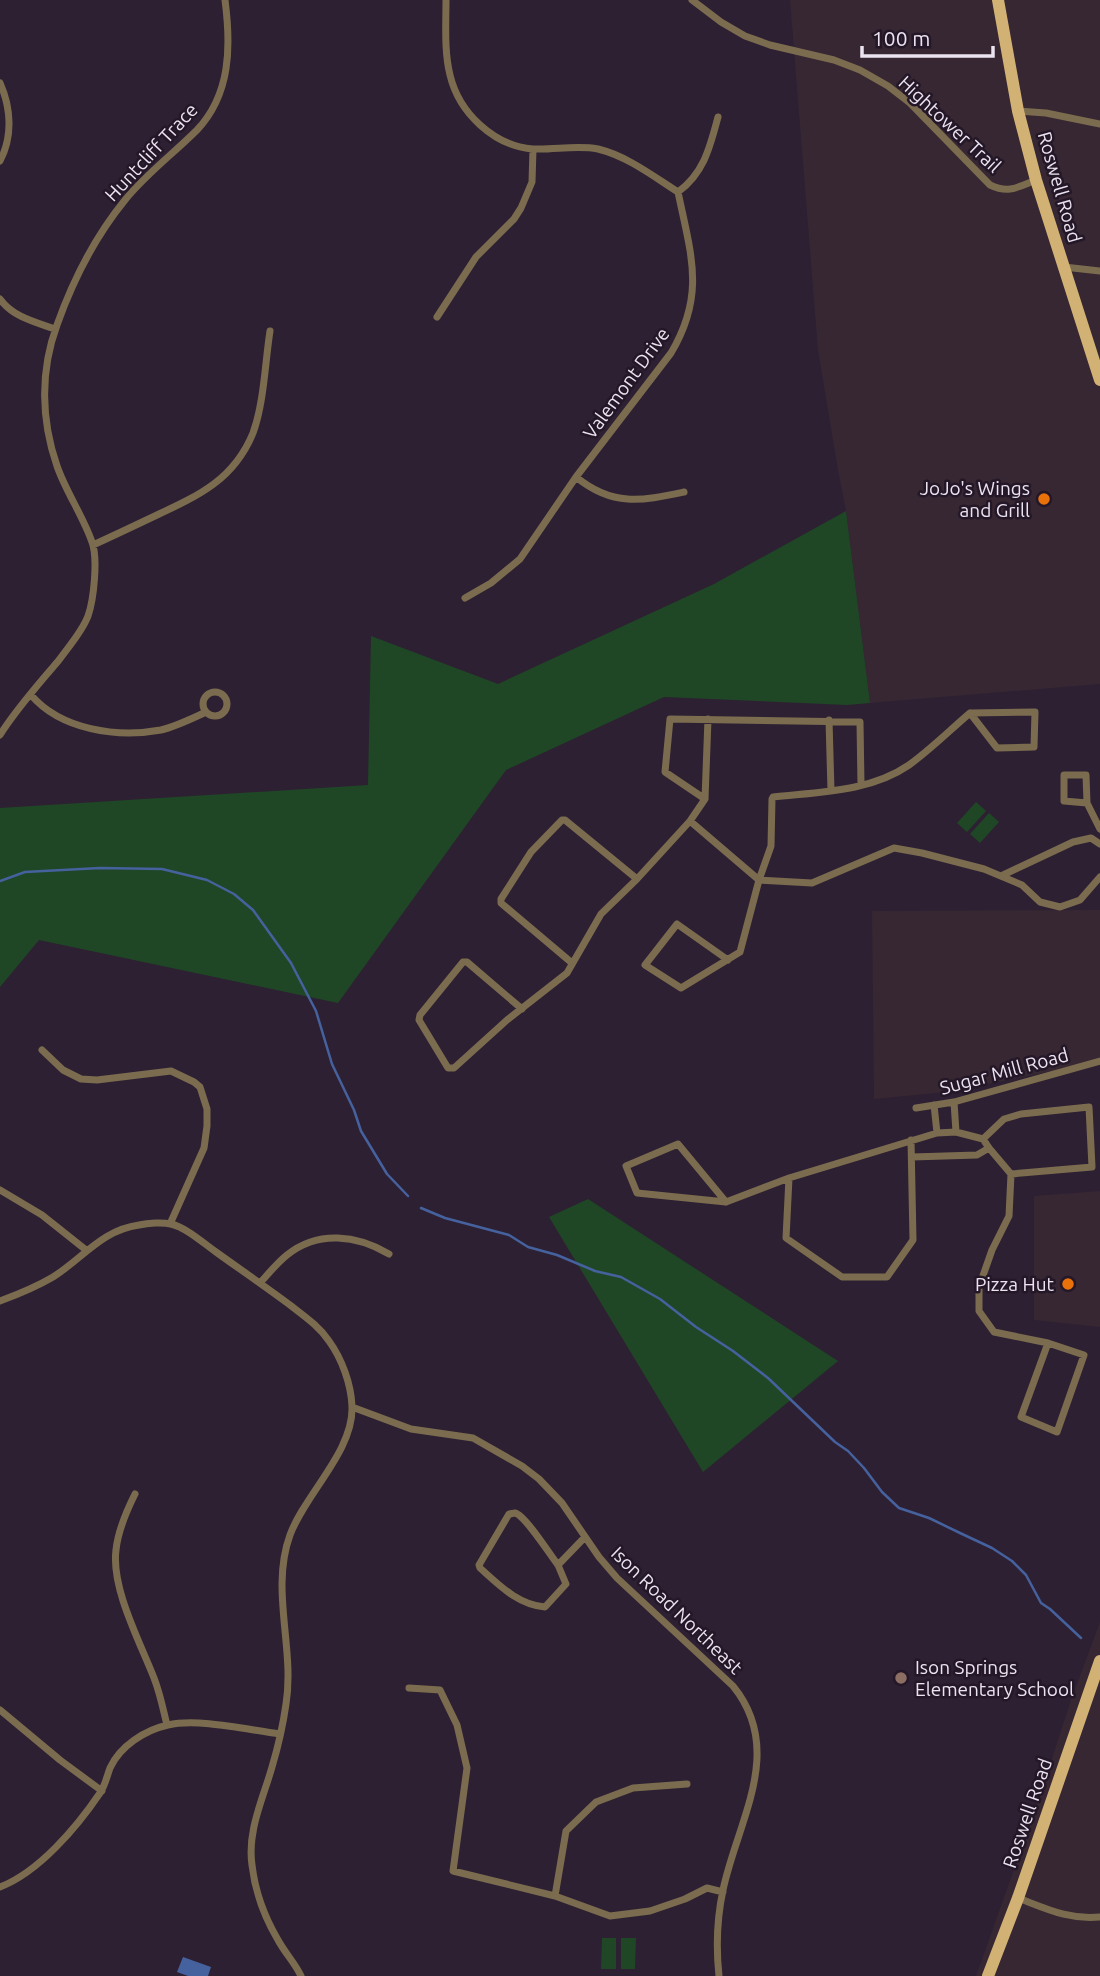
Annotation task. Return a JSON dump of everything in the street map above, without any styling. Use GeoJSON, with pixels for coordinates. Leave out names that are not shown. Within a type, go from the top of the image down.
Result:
{"type":"FeatureCollection","features":[{"type":"Feature","properties":{"kind":"main road","name":"Roswell Road"},"geometry":{"type":"LineString","coordinates":[[998,0],[1018,111],[1036,180],[1100,380]]}},
{"type":"Feature","properties":{"kind":"main road","name":"Roswell Road"},"geometry":{"type":"LineString","coordinates":[[988,1976],[1018,1898],[1100,1661]]}},
{"type":"Feature","properties":{"kind":"street","name":"Huntcliff Trace"},"geometry":{"type":"LineString","coordinates":[[0,735],[76,638],[87,619],[92,603],[93,545],[58,469],[47,428],[45,379],[55,329],[78,272],[108,221],[144,178],[197,129],[216,102],[225,78],[229,52],[225,0]]}},
{"type":"Feature","properties":{"kind":"street"},"geometry":{"type":"LineString","coordinates":[[446,0],[447,58],[450,75],[461,103],[486,130],[508,143],[533,149],[580,147],[605,151],[630,162],[678,192],[687,186],[701,168],[718,117]]}},
{"type":"Feature","properties":{"kind":"street","name":"Hightower Trail"},"geometry":{"type":"LineString","coordinates":[[692,0],[745,36],[770,45],[834,60],[860,70],[888,86],[910,103],[990,185],[1001,190],[1011,190],[1036,180]]}},
{"type":"Feature","properties":{"kind":"street"},"geometry":{"type":"LineString","coordinates":[[0,83],[8,107],[9,123],[8,138],[0,161]]}},
{"type":"Feature","properties":{"kind":"street"},"geometry":{"type":"LineString","coordinates":[[1018,111],[1046,113],[1100,124]]}},
{"type":"Feature","properties":{"kind":"street"},"geometry":{"type":"LineString","coordinates":[[437,317],[477,257],[522,208],[531,182],[533,149]]}},
{"type":"Feature","properties":{"kind":"street","name":"Valemont Drive"},"geometry":{"type":"LineString","coordinates":[[465,598],[491,583],[520,559],[576,477],[671,353],[681,336],[693,292],[693,264],[678,192]]}},
{"type":"Feature","properties":{"kind":"street"},"geometry":{"type":"LineString","coordinates":[[1064,267],[1100,271]]}},
{"type":"Feature","properties":{"kind":"street"},"geometry":{"type":"LineString","coordinates":[[0,299],[20,316],[55,329]]}},
{"type":"Feature","properties":{"kind":"street"},"geometry":{"type":"LineString","coordinates":[[93,545],[195,497],[226,475],[242,455],[253,432],[259,412],[270,331]]}},
{"type":"Feature","properties":{"kind":"street"},"geometry":{"type":"LineString","coordinates":[[576,477],[598,492],[623,500],[644,500],[684,492]]}},
{"type":"Feature","properties":{"kind":"street"},"geometry":{"type":"LineString","coordinates":[[30,695],[39,705],[65,719],[113,733],[163,729],[206,712]]}},
{"type":"Feature","properties":{"kind":"street"},"geometry":{"type":"LineString","coordinates":[[727,960],[677,924],[645,964],[681,988],[727,960],[740,952],[771,846],[774,797],[831,791],[887,778],[909,765],[970,713],[1035,712],[1034,747],[997,748],[970,713]]}},
{"type":"Feature","properties":{"kind":"street"},"geometry":{"type":"LineString","coordinates":[[705,799],[665,772],[670,719],[861,722],[861,785]]}},
{"type":"Feature","properties":{"kind":"street"},"geometry":{"type":"LineString","coordinates":[[522,1009],[467,961],[463,962],[420,1015],[419,1020],[448,1068],[454,1068],[567,973],[601,914],[690,821],[705,799],[708,719]]}},
{"type":"Feature","properties":{"kind":"street"},"geometry":{"type":"LineString","coordinates":[[829,720],[831,791]]}},
{"type":"Feature","properties":{"kind":"street"},"geometry":{"type":"LineString","coordinates":[[1087,803],[1064,801],[1064,775],[1086,775],[1087,803],[1100,829]]}},
{"type":"Feature","properties":{"kind":"street"},"geometry":{"type":"LineString","coordinates":[[572,963],[501,903],[531,852],[565,820],[637,879]]}},
{"type":"Feature","properties":{"kind":"street"},"geometry":{"type":"LineString","coordinates":[[690,821],[759,880],[812,883],[894,848],[922,853],[1002,876],[1022,884],[1040,902],[1060,906],[1080,900],[1100,877]]}},
{"type":"Feature","properties":{"kind":"street"},"geometry":{"type":"LineString","coordinates":[[1002,876],[1073,842],[1091,838],[1100,844]]}},
{"type":"Feature","properties":{"kind":"street"},"geometry":{"type":"LineString","coordinates":[[41,1050],[63,1070],[80,1079],[97,1080],[171,1071],[200,1087],[207,1109],[204,1148],[170,1224]]}},
{"type":"Feature","properties":{"kind":"street","name":"Sugar Mill Road"},"geometry":{"type":"LineString","coordinates":[[916,1108],[954,1102],[1100,1061]]}},
{"type":"Feature","properties":{"kind":"street"},"geometry":{"type":"LineString","coordinates":[[954,1102],[956,1132]]}},
{"type":"Feature","properties":{"kind":"street"},"geometry":{"type":"LineString","coordinates":[[934,1105],[937,1133]]}},
{"type":"Feature","properties":{"kind":"street"},"geometry":{"type":"LineString","coordinates":[[983,1139],[1004,1119],[1021,1114],[1089,1107],[1092,1167],[1011,1174]]}},
{"type":"Feature","properties":{"kind":"street"},"geometry":{"type":"LineString","coordinates":[[726,1202],[678,1143],[626,1166],[637,1193],[726,1202],[789,1178],[937,1133],[956,1132],[983,1139],[1011,1174],[1009,1216],[992,1250],[979,1287],[979,1311],[994,1332],[1048,1343],[1084,1355],[1058,1432],[1021,1417],[1048,1343]]}},
{"type":"Feature","properties":{"kind":"street"},"geometry":{"type":"LineString","coordinates":[[789,1178],[786,1238],[842,1277],[887,1277],[913,1240],[911,1140]]}},
{"type":"Feature","properties":{"kind":"street"},"geometry":{"type":"LineString","coordinates":[[912,1157],[976,1155],[989,1148]]}},
{"type":"Feature","properties":{"kind":"street"},"geometry":{"type":"LineString","coordinates":[[0,1190],[42,1214],[86,1250]]}},
{"type":"Feature","properties":{"kind":"street"},"geometry":{"type":"LineString","coordinates":[[0,1301],[55,1276],[86,1250],[116,1232],[138,1225],[170,1224],[194,1236],[311,1322],[329,1341],[339,1358],[346,1374],[352,1407],[342,1448],[297,1521],[286,1549],[281,1598],[288,1685],[273,1764],[251,1843],[251,1862],[256,1887],[267,1919],[278,1941],[302,1976]]}},
{"type":"Feature","properties":{"kind":"street"},"geometry":{"type":"LineString","coordinates":[[260,1283],[289,1254],[320,1239],[356,1239],[390,1254]]}},
{"type":"Feature","properties":{"kind":"street","name":"Ison Road Northeast"},"geometry":{"type":"LineString","coordinates":[[352,1407],[411,1429],[472,1438],[522,1466],[562,1503],[617,1578],[733,1686],[746,1705],[756,1739],[757,1772],[723,1892],[718,1927],[719,1976]]}},
{"type":"Feature","properties":{"kind":"street"},"geometry":{"type":"LineString","coordinates":[[135,1494],[119,1532],[116,1568],[125,1605],[155,1681],[167,1725]]}},
{"type":"Feature","properties":{"kind":"street"},"geometry":{"type":"LineString","coordinates":[[512,1512],[525,1521],[558,1565],[566,1584],[545,1607],[537,1607],[517,1598],[479,1565],[512,1512]]}},
{"type":"Feature","properties":{"kind":"street"},"geometry":{"type":"LineString","coordinates":[[558,1565],[585,1536]]}},
{"type":"Feature","properties":{"kind":"street"},"geometry":{"type":"LineString","coordinates":[[409,1688],[440,1690],[457,1725],[467,1768],[453,1871],[555,1896],[610,1916],[650,1911],[707,1888],[723,1892]]}},
{"type":"Feature","properties":{"kind":"street"},"geometry":{"type":"LineString","coordinates":[[0,1710],[102,1791]]}},
{"type":"Feature","properties":{"kind":"street"},"geometry":{"type":"LineString","coordinates":[[0,1887],[25,1875],[43,1861],[102,1791],[111,1766],[123,1749],[138,1737],[167,1725],[193,1722],[280,1734]]}},
{"type":"Feature","properties":{"kind":"street"},"geometry":{"type":"LineString","coordinates":[[555,1896],[566,1832],[596,1802],[633,1788],[687,1784]]}},
{"type":"Feature","properties":{"kind":"street"},"geometry":{"type":"LineString","coordinates":[[1018,1898],[1067,1916],[1100,1917]]}},
{"type":"Feature","properties":{"kind":"shaded area"},"geometry":{"type":"Polygon","coordinates":[[[790,0],[1100,0],[1100,684],[870,703],[846,511],[818,350],[790,0]]]}},
{"type":"Feature","properties":{"kind":"shaded area"},"geometry":{"type":"Polygon","coordinates":[[[1100,910],[1100,1062],[946,1092],[874,1099],[872,911],[1100,910]]]}},
{"type":"Feature","properties":{"kind":"shaded area"},"geometry":{"type":"Polygon","coordinates":[[[1100,1191],[1100,1327],[1034,1320],[1034,1196],[1100,1191]]]}},
{"type":"Feature","properties":{"kind":"shaded area"},"geometry":{"type":"Polygon","coordinates":[[[1100,1622],[1100,1976],[976,1976],[1071,1700],[1100,1622]]]}},
{"type":"Feature","properties":{"kind":"green space"},"geometry":{"type":"Polygon","coordinates":[[[846,511],[870,703],[847,705],[664,697],[506,770],[338,1003],[39,940],[0,987],[0,808],[368,785],[371,636],[498,684],[714,584],[846,511]]]}},
{"type":"Feature","properties":{"kind":"green space"},"geometry":{"type":"Polygon","coordinates":[[[976,802],[986,811],[967,832],[957,823],[976,802]]]}},
{"type":"Feature","properties":{"kind":"green space"},"geometry":{"type":"Polygon","coordinates":[[[989,813],[999,822],[980,843],[970,834],[989,813]]]}},
{"type":"Feature","properties":{"kind":"green space"},"geometry":{"type":"Polygon","coordinates":[[[588,1199],[838,1361],[703,1472],[549,1217],[588,1199]]]}},
{"type":"Feature","properties":{"kind":"green space"},"geometry":{"type":"Polygon","coordinates":[[[602,1938],[616,1938],[616,1969],[601,1969],[602,1938]]]}},
{"type":"Feature","properties":{"kind":"green space"},"geometry":{"type":"Polygon","coordinates":[[[621,1938],[636,1938],[635,1969],[621,1969],[621,1938]]]}},
{"type":"Feature","properties":{"kind":"water"},"geometry":{"type":"Polygon","coordinates":[[[183,1957],[211,1967],[208,1976],[188,1976],[177,1972],[183,1957]]]}},
{"type":"Feature","properties":{"kind":"waterway"},"geometry":{"type":"LineString","coordinates":[[0,881],[25,872],[100,868],[162,869],[207,880],[234,894],[253,910],[291,963],[316,1011],[332,1064],[361,1131],[387,1174],[408,1196]]}},
{"type":"Feature","properties":{"kind":"waterway"},"geometry":{"type":"LineString","coordinates":[[421,1208],[445,1218],[509,1235],[528,1247],[557,1255],[595,1271],[621,1277],[660,1299],[768,1378],[835,1442],[848,1451],[899,1508],[929,1518],[992,1548],[1012,1561],[1026,1575],[1041,1603],[1081,1638]]}},
{"type":"Feature","properties":{"kind":"place","name":"JoJo's Wings and Grill"},"geometry":{"type":"Point","coordinates":[1044,499]}},
{"type":"Feature","properties":{"kind":"place","name":"Pizza Hut"},"geometry":{"type":"Point","coordinates":[1068,1284]}},
{"type":"Feature","properties":{"kind":"place","name":"Ison Springs Elementary School"},"geometry":{"type":"Point","coordinates":[901,1678]}}]}
